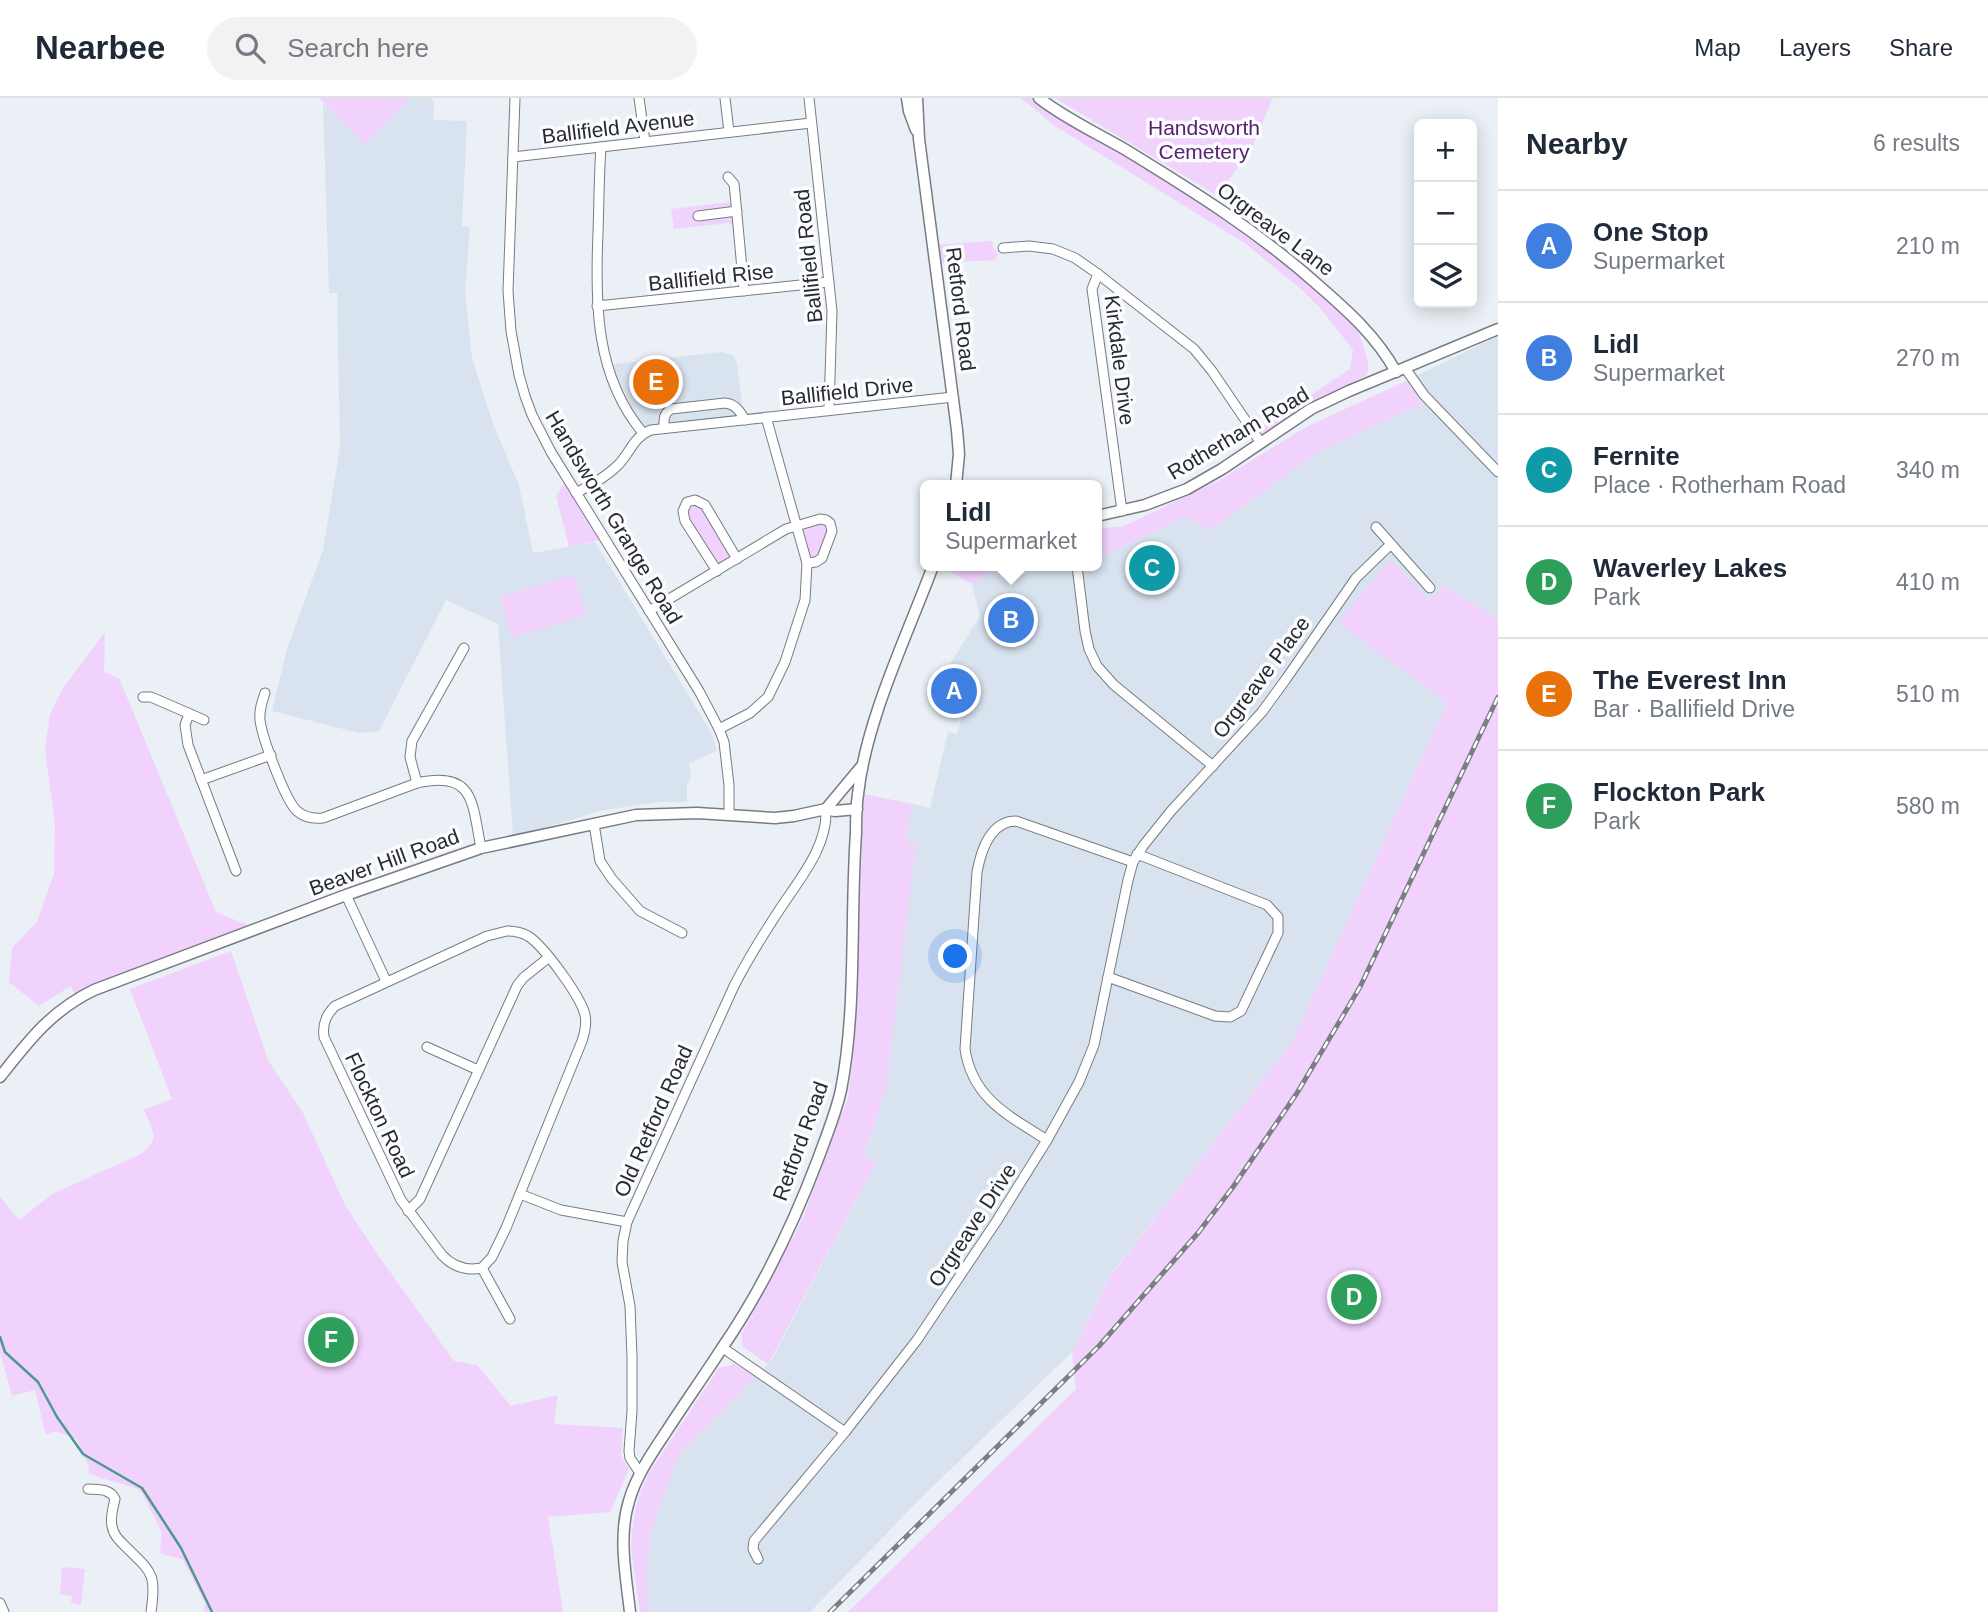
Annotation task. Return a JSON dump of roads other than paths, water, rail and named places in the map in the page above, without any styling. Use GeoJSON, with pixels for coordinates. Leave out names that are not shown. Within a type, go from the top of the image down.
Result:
{"type":"FeatureCollection","features":[{"type":"Feature","properties":{"kind":"main road","name":"Retford Road"},"geometry":{"type":"LineString","coordinates":[[907,98],[919,139]]}},
{"type":"Feature","properties":{"kind":"main road","name":"Retford Road"},"geometry":{"type":"LineString","coordinates":[[918,98],[919,139],[953,397],[958,454],[956,480]]}},
{"type":"Feature","properties":{"kind":"main road","name":"Orgreave Lane"},"geometry":{"type":"LineString","coordinates":[[1039,98],[1066,117],[1210,202],[1286,256],[1357,320],[1400,370]]}},
{"type":"Feature","properties":{"kind":"main road","name":"Rotherham Road"},"geometry":{"type":"LineString","coordinates":[[1102,515],[1145,505],[1187,489],[1311,409],[1498,329]]}},
{"type":"Feature","properties":{"kind":"main road","name":"Retford Road"},"geometry":{"type":"LineString","coordinates":[[630,1612],[624,1556],[629,1501],[654,1450],[723,1348],[764,1278],[802,1199],[840,1093],[848,1033],[857,795],[863,765],[887,686],[931,571]]}},
{"type":"Feature","properties":{"kind":"main road"},"geometry":{"type":"LineString","coordinates":[[829,806],[863,765]]}},
{"type":"Feature","properties":{"kind":"main road","name":"Beaver Hill Road"},"geometry":{"type":"LineString","coordinates":[[0,1077],[47,1021],[79,998],[346,894],[481,848],[655,813],[775,818],[794,816],[857,795]]}},
{"type":"Feature","properties":{"kind":"main road","name":"Beaver Hill Road"},"geometry":{"type":"LineString","coordinates":[[829,806],[835,811],[857,809]]}},
{"type":"Feature","properties":{"kind":"street","name":"Handsworth Grange Road"},"geometry":{"type":"LineString","coordinates":[[515,98],[508,291],[514,353],[519,374],[532,415],[551,452],[699,691],[719,729],[728,763],[729,815]]}},
{"type":"Feature","properties":{"kind":"street"},"geometry":{"type":"LineString","coordinates":[[639,98],[646,141]]}},
{"type":"Feature","properties":{"kind":"street"},"geometry":{"type":"LineString","coordinates":[[725,98],[729,132]]}},
{"type":"Feature","properties":{"kind":"street","name":"Ballifield Road"},"geometry":{"type":"LineString","coordinates":[[809,98],[833,335],[829,410]]}},
{"type":"Feature","properties":{"kind":"street","name":"Ballifield Avenue"},"geometry":{"type":"LineString","coordinates":[[513,157],[811,123]]}},
{"type":"Feature","properties":{"kind":"street"},"geometry":{"type":"LineString","coordinates":[[576,493],[617,466],[643,433],[623,402],[606,365],[601,345],[596,261],[601,147]]}},
{"type":"Feature","properties":{"kind":"street"},"geometry":{"type":"LineString","coordinates":[[728,177],[734,184],[744,291]]}},
{"type":"Feature","properties":{"kind":"street"},"geometry":{"type":"LineString","coordinates":[[698,216],[737,211]]}},
{"type":"Feature","properties":{"kind":"street","name":"Kirkdale Drive"},"geometry":{"type":"LineString","coordinates":[[1003,248],[1029,246],[1053,249],[1075,258],[1098,274],[1092,289],[1122,511]]}},
{"type":"Feature","properties":{"kind":"street"},"geometry":{"type":"LineString","coordinates":[[1098,274],[1194,349],[1261,443]]}},
{"type":"Feature","properties":{"kind":"street","name":"Ballifield Rise"},"geometry":{"type":"LineString","coordinates":[[597,306],[829,282]]}},
{"type":"Feature","properties":{"kind":"street","name":"Orgreave Lane"},"geometry":{"type":"LineString","coordinates":[[1400,370],[1498,472]]}},
{"type":"Feature","properties":{"kind":"street","name":"Ballifield Drive"},"geometry":{"type":"LineString","coordinates":[[643,433],[664,428],[953,397]]}},
{"type":"Feature","properties":{"kind":"street"},"geometry":{"type":"LineString","coordinates":[[664,428],[664,417],[671,409],[725,403],[735,407],[744,420]]}},
{"type":"Feature","properties":{"kind":"street"},"geometry":{"type":"LineString","coordinates":[[719,729],[750,713],[765,701],[774,688],[802,612],[807,585],[807,563],[766,417]]}},
{"type":"Feature","properties":{"kind":"street"},"geometry":{"type":"LineString","coordinates":[[717,570],[685,520],[683,511],[687,502],[695,500],[705,505],[737,559]]}},
{"type":"Feature","properties":{"kind":"street"},"geometry":{"type":"LineString","coordinates":[[649,611],[786,529],[820,519],[826,520],[832,531],[822,558],[807,563]]}},
{"type":"Feature","properties":{"kind":"street"},"geometry":{"type":"LineString","coordinates":[[1376,527],[1430,588]]}},
{"type":"Feature","properties":{"kind":"street","name":"Orgreave Place"},"geometry":{"type":"LineString","coordinates":[[1135,858],[1171,811],[1262,712],[1356,578],[1390,545]]}},
{"type":"Feature","properties":{"kind":"street"},"geometry":{"type":"LineString","coordinates":[[1078,571],[1085,631],[1097,666],[1114,685],[1213,766]]}},
{"type":"Feature","properties":{"kind":"street"},"geometry":{"type":"LineString","coordinates":[[417,783],[410,757],[412,741],[464,648]]}},
{"type":"Feature","properties":{"kind":"street"},"geometry":{"type":"LineString","coordinates":[[265,693],[260,718],[263,732],[294,807],[300,813],[315,819],[323,818],[417,783],[450,780],[466,790],[481,848]]}},
{"type":"Feature","properties":{"kind":"street"},"geometry":{"type":"LineString","coordinates":[[143,697],[151,697],[204,720]]}},
{"type":"Feature","properties":{"kind":"street"},"geometry":{"type":"LineString","coordinates":[[188,714],[185,734],[236,872]]}},
{"type":"Feature","properties":{"kind":"street"},"geometry":{"type":"LineString","coordinates":[[201,780],[271,755]]}},
{"type":"Feature","properties":{"kind":"street","name":"Old Retford Road"},"geometry":{"type":"LineString","coordinates":[[640,1474],[629,1451],[633,1371],[630,1306],[622,1262],[627,1222],[734,986],[819,846],[829,806]]}},
{"type":"Feature","properties":{"kind":"street"},"geometry":{"type":"LineString","coordinates":[[1047,1140],[996,1106],[976,1084],[965,1049],[977,872],[980,856],[996,828],[1007,821],[1016,821],[1135,858],[1267,905],[1278,917],[1278,933],[1241,1011],[1230,1017],[1215,1016],[1108,978]]}},
{"type":"Feature","properties":{"kind":"street"},"geometry":{"type":"LineString","coordinates":[[594,824],[600,861],[612,879],[640,911],[682,933]]}},
{"type":"Feature","properties":{"kind":"street","name":"Orgreave Drive"},"geometry":{"type":"LineString","coordinates":[[758,1559],[753,1549],[754,1541],[845,1433],[933,1318],[1047,1140],[1087,1065],[1094,1045],[1135,858]]}},
{"type":"Feature","properties":{"kind":"street"},"geometry":{"type":"LineString","coordinates":[[346,894],[386,981],[487,936],[507,930],[528,936],[581,1002],[586,1022],[582,1041],[520,1195],[492,1257],[482,1268],[510,1319]]}},
{"type":"Feature","properties":{"kind":"street"},"geometry":{"type":"LineString","coordinates":[[408,1211],[420,1199],[517,986],[548,958]]}},
{"type":"Feature","properties":{"kind":"street","name":"Flockton Road"},"geometry":{"type":"LineString","coordinates":[[386,981],[335,1006],[326,1017],[324,1037],[408,1211],[449,1262],[466,1269],[482,1268]]}},
{"type":"Feature","properties":{"kind":"street"},"geometry":{"type":"LineString","coordinates":[[427,1047],[478,1070]]}},
{"type":"Feature","properties":{"kind":"street"},"geometry":{"type":"LineString","coordinates":[[520,1195],[561,1210],[627,1222]]}},
{"type":"Feature","properties":{"kind":"street"},"geometry":{"type":"LineString","coordinates":[[723,1348],[845,1433]]}},
{"type":"Feature","properties":{"kind":"street"},"geometry":{"type":"LineString","coordinates":[[88,1489],[108,1491],[113,1495],[113,1530],[117,1538],[148,1569],[151,1576],[154,1590],[151,1612]]}},
{"type":"Feature","properties":{"kind":"street"},"geometry":{"type":"LineString","coordinates":[[0,1603],[4,1612]]}},
{"type":"Feature","properties":{"kind":"waterway"},"geometry":{"type":"LineString","coordinates":[[0,1337],[5,1352],[38,1382],[57,1417],[83,1454],[142,1488],[181,1548],[212,1612]]}},
{"type":"Feature","properties":{"kind":"railway"},"geometry":{"type":"LineString","coordinates":[[830,1612],[1099,1346],[1198,1233],[1233,1187],[1297,1093],[1360,987],[1498,697]]}},
{"type":"Feature","properties":{"kind":"place","name":"The Everest Inn"},"geometry":{"type":"Point","coordinates":[656,382]}},
{"type":"Feature","properties":{"kind":"place","name":"Fernite"},"geometry":{"type":"Point","coordinates":[1152,568]}},
{"type":"Feature","properties":{"kind":"place","name":"Lidl"},"geometry":{"type":"Point","coordinates":[1011,620]}},
{"type":"Feature","properties":{"kind":"place","name":"One Stop"},"geometry":{"type":"Point","coordinates":[954,691]}},
{"type":"Feature","properties":{"kind":"place","name":"Waverley Lakes"},"geometry":{"type":"Point","coordinates":[1354,1297]}},
{"type":"Feature","properties":{"kind":"place","name":"Flockton Park"},"geometry":{"type":"Point","coordinates":[331,1340]}},
{"type":"Feature","properties":{"kind":"park label","name":"Handsworth Cemetery"},"geometry":{"type":"Point","coordinates":[1204,139]}}]}
